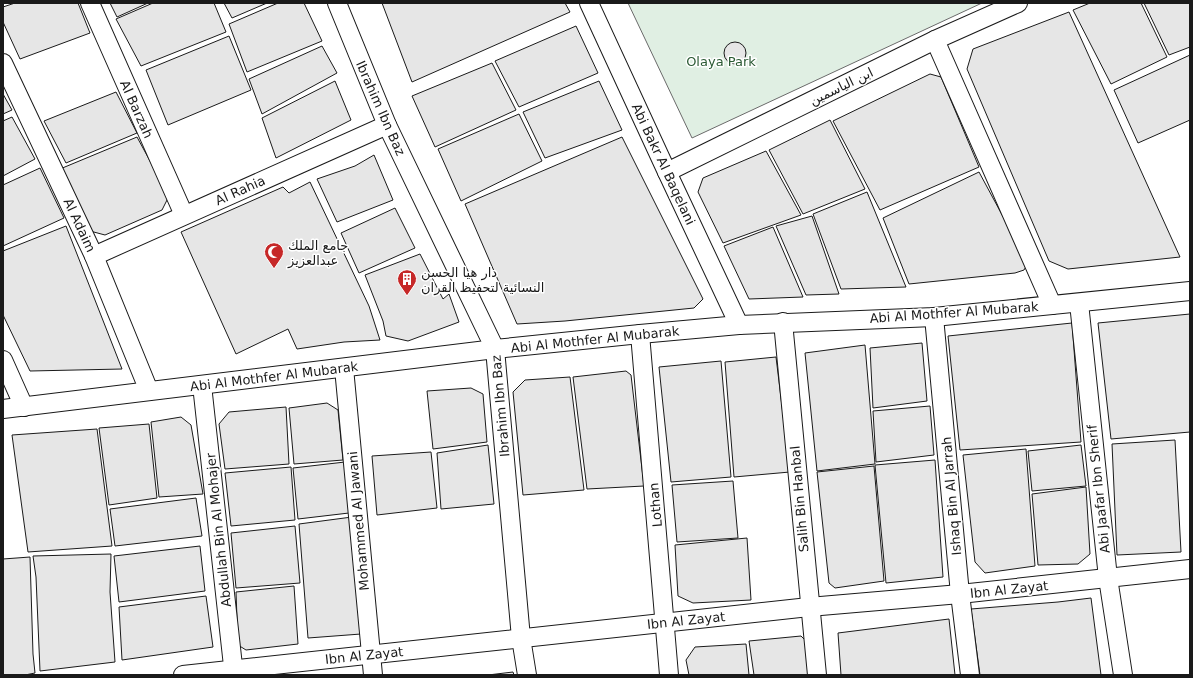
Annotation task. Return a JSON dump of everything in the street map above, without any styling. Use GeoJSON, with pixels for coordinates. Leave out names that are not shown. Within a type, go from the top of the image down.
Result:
{"type":"FeatureCollection","features":[{"type":"Feature","properties":{"kind":"street","name":"Al Barzah"},"geometry":{"type":"LineString","coordinates":[[90,3],[184,215]]}},
{"type":"Feature","properties":{"kind":"street","name":"Ibrahim Ibn Baz"},"geometry":{"type":"LineString","coordinates":[[336,3],[387,125],[495,350],[521,638],[527,675]]}},
{"type":"Feature","properties":{"kind":"street","name":"Abi Bakr Al Baqelani"},"geometry":{"type":"LineString","coordinates":[[590,3],[667,172],[739,324]]}},
{"type":"Feature","properties":{"kind":"street","name":"ابن الياسمين"},"geometry":{"type":"LineString","coordinates":[[667,172],[935,40],[1018,3]]}},
{"type":"Feature","properties":{"kind":"street"},"geometry":{"type":"LineString","coordinates":[[935,40],[1052,305]]}},
{"type":"Feature","properties":{"kind":"street","name":"Al Adaim"},"geometry":{"type":"LineString","coordinates":[[3,63],[94,256],[149,392]]}},
{"type":"Feature","properties":{"kind":"street","name":"Al Rahia"},"geometry":{"type":"LineString","coordinates":[[94,256],[387,125]]}},
{"type":"Feature","properties":{"kind":"street","name":"Abi Al Mothfer Al Mubarak"},"geometry":{"type":"LineString","coordinates":[[3,409],[495,350],[739,324],[934,317],[1190,291]]}},
{"type":"Feature","properties":{"kind":"street","name":"Abi Jaafar Ibn Sherif"},"geometry":{"type":"LineString","coordinates":[[1079,303],[1108,578],[1123,675]]}},
{"type":"Feature","properties":{"kind":"street","name":"Ishaq Bin Al Jarrah"},"geometry":{"type":"LineString","coordinates":[[934,317],[960,594],[970,675]]}},
{"type":"Feature","properties":{"kind":"street","name":"Salih Bin Hanbal"},"geometry":{"type":"LineString","coordinates":[[783,322],[809,607],[817,675]]}},
{"type":"Feature","properties":{"kind":"street","name":"Lothan"},"geometry":{"type":"LineString","coordinates":[[640,334],[670,675]]}},
{"type":"Feature","properties":{"kind":"street"},"geometry":{"type":"LineString","coordinates":[[3,360],[24,407]]}},
{"type":"Feature","properties":{"kind":"street","name":"Mohammed Al Jawani"},"geometry":{"type":"LineString","coordinates":[[344,368],[373,675]]}},
{"type":"Feature","properties":{"kind":"street","name":"Abdullah Bin Al Mohajer"},"geometry":{"type":"LineString","coordinates":[[202,385],[234,672]]}},
{"type":"Feature","properties":{"kind":"street","name":"Ibn Al Zayat"},"geometry":{"type":"LineString","coordinates":[[182,675],[234,672],[521,638],[809,607],[960,594],[1190,569]]}},
{"type":"Feature","properties":{"kind":"green space","name":"Olaya Park"},"geometry":{"type":"Polygon","coordinates":[[[628,3],[982,3],[692,138],[628,3]]]}},
{"type":"Feature","properties":{"kind":"building"},"geometry":{"type":"Polygon","coordinates":[[[15,3],[78,3],[90,33],[20,59],[3,22],[3,7],[15,3]]]}},
{"type":"Feature","properties":{"kind":"building"},"geometry":{"type":"Polygon","coordinates":[[[110,3],[148,3],[117,17],[110,3]]]}},
{"type":"Feature","properties":{"kind":"building"},"geometry":{"type":"Polygon","coordinates":[[[153,3],[214,3],[226,32],[141,66],[116,19],[153,3]]]}},
{"type":"Feature","properties":{"kind":"building"},"geometry":{"type":"Polygon","coordinates":[[[224,3],[267,3],[232,18],[224,3]]]}},
{"type":"Feature","properties":{"kind":"building"},"geometry":{"type":"Polygon","coordinates":[[[278,3],[304,3],[322,41],[247,72],[229,24],[278,3]]]}},
{"type":"Feature","properties":{"kind":"building"},"geometry":{"type":"Polygon","coordinates":[[[382,3],[565,3],[570,12],[412,82],[382,3]]]}},
{"type":"Feature","properties":{"kind":"building"},"geometry":{"type":"Polygon","coordinates":[[[1090,3],[1141,3],[1167,57],[1111,84],[1073,10],[1090,3]]]}},
{"type":"Feature","properties":{"kind":"building"},"geometry":{"type":"Polygon","coordinates":[[[1144,3],[1190,3],[1190,47],[1169,55],[1144,3]]]}},
{"type":"Feature","properties":{"kind":"building"},"geometry":{"type":"Polygon","coordinates":[[[1069,12],[1180,257],[1068,269],[1049,261],[967,69],[973,49],[1069,12]]]}},
{"type":"Feature","properties":{"kind":"building"},"geometry":{"type":"Polygon","coordinates":[[[576,26],[598,73],[519,107],[495,61],[576,26]]]}},
{"type":"Feature","properties":{"kind":"building"},"geometry":{"type":"Polygon","coordinates":[[[229,36],[251,90],[168,125],[146,70],[229,36]]]}},
{"type":"Feature","properties":{"kind":"building"},"geometry":{"type":"Polygon","coordinates":[[[731,42],[739,42],[746,49],[746,57],[739,64],[731,64],[724,57],[724,49],[731,42]]]}},
{"type":"Feature","properties":{"kind":"building"},"geometry":{"type":"Polygon","coordinates":[[[322,46],[337,73],[262,114],[249,79],[322,46]]]}},
{"type":"Feature","properties":{"kind":"building"},"geometry":{"type":"Polygon","coordinates":[[[1190,55],[1190,120],[1138,143],[1114,90],[1190,55]]]}},
{"type":"Feature","properties":{"kind":"building"},"geometry":{"type":"Polygon","coordinates":[[[492,63],[516,110],[435,147],[412,96],[492,63]]]}},
{"type":"Feature","properties":{"kind":"building"},"geometry":{"type":"Polygon","coordinates":[[[930,74],[941,77],[979,167],[880,210],[833,121],[930,74]]]}},
{"type":"Feature","properties":{"kind":"building"},"geometry":{"type":"Polygon","coordinates":[[[335,81],[351,120],[276,158],[262,118],[335,81]]]}},
{"type":"Feature","properties":{"kind":"building"},"geometry":{"type":"Polygon","coordinates":[[[599,81],[622,130],[545,158],[523,112],[599,81]]]}},
{"type":"Feature","properties":{"kind":"building"},"geometry":{"type":"Polygon","coordinates":[[[116,92],[137,133],[66,163],[44,121],[116,92]]]}},
{"type":"Feature","properties":{"kind":"building"},"geometry":{"type":"Polygon","coordinates":[[[3,94],[12,110],[3,114],[3,94]]]}},
{"type":"Feature","properties":{"kind":"building"},"geometry":{"type":"Polygon","coordinates":[[[519,114],[542,161],[461,201],[438,149],[519,114]]]}},
{"type":"Feature","properties":{"kind":"building"},"geometry":{"type":"Polygon","coordinates":[[[12,117],[35,159],[3,176],[3,121],[12,117]]]}},
{"type":"Feature","properties":{"kind":"building"},"geometry":{"type":"Polygon","coordinates":[[[830,120],[865,189],[803,214],[769,150],[830,120]]]}},
{"type":"Feature","properties":{"kind":"building"},"geometry":{"type":"Polygon","coordinates":[[[137,137],[169,196],[162,210],[105,235],[90,231],[60,169],[137,137]]]}},
{"type":"Feature","properties":{"kind":"building"},"geometry":{"type":"Polygon","coordinates":[[[622,137],[703,299],[694,308],[565,321],[517,324],[465,204],[622,137]]]}},
{"type":"Feature","properties":{"kind":"building"},"geometry":{"type":"Polygon","coordinates":[[[766,151],[801,215],[723,243],[698,192],[703,178],[766,151]]]}},
{"type":"Feature","properties":{"kind":"building"},"geometry":{"type":"Polygon","coordinates":[[[374,155],[393,200],[337,222],[317,179],[355,166],[374,155]]]}},
{"type":"Feature","properties":{"kind":"building"},"geometry":{"type":"Polygon","coordinates":[[[40,168],[64,218],[3,246],[3,185],[40,168]]]}},
{"type":"Feature","properties":{"kind":"building"},"geometry":{"type":"Polygon","coordinates":[[[979,172],[1028,263],[1024,270],[1015,273],[909,284],[883,218],[979,172]]]}},
{"type":"Feature","properties":{"kind":"building","name":"جامع الملك عبدالعزيز"},"geometry":{"type":"Polygon","coordinates":[[[310,182],[369,306],[380,340],[344,342],[297,349],[288,329],[236,354],[181,232],[283,187],[289,193],[310,182]]]}},
{"type":"Feature","properties":{"kind":"building"},"geometry":{"type":"Polygon","coordinates":[[[867,192],[906,287],[841,289],[813,214],[867,192]]]}},
{"type":"Feature","properties":{"kind":"building"},"geometry":{"type":"Polygon","coordinates":[[[395,208],[415,248],[359,273],[341,233],[395,208]]]}},
{"type":"Feature","properties":{"kind":"building"},"geometry":{"type":"Polygon","coordinates":[[[812,216],[839,294],[806,295],[776,226],[812,216]]]}},
{"type":"Feature","properties":{"kind":"building"},"geometry":{"type":"Polygon","coordinates":[[[66,226],[122,369],[30,371],[3,315],[3,251],[66,226]]]}},
{"type":"Feature","properties":{"kind":"building"},"geometry":{"type":"Polygon","coordinates":[[[773,227],[803,297],[749,299],[724,246],[773,227]]]}},
{"type":"Feature","properties":{"kind":"building","name":"دار هيا الحسن النسائية لتحفيظ القران"},"geometry":{"type":"Polygon","coordinates":[[[420,254],[443,299],[449,294],[459,322],[408,341],[386,336],[383,321],[365,275],[420,254]]]}},
{"type":"Feature","properties":{"kind":"building"},"geometry":{"type":"Polygon","coordinates":[[[1190,314],[1190,432],[1111,439],[1098,323],[1190,314]]]}},
{"type":"Feature","properties":{"kind":"building"},"geometry":{"type":"Polygon","coordinates":[[[1072,323],[1081,442],[960,450],[948,336],[1072,323]]]}},
{"type":"Feature","properties":{"kind":"building"},"geometry":{"type":"Polygon","coordinates":[[[922,343],[927,401],[873,408],[870,348],[922,343]]]}},
{"type":"Feature","properties":{"kind":"building"},"geometry":{"type":"Polygon","coordinates":[[[865,345],[875,464],[817,471],[805,353],[865,345]]]}},
{"type":"Feature","properties":{"kind":"building"},"geometry":{"type":"Polygon","coordinates":[[[776,357],[790,472],[734,477],[725,362],[776,357]]]}},
{"type":"Feature","properties":{"kind":"building"},"geometry":{"type":"Polygon","coordinates":[[[721,361],[731,477],[671,482],[659,367],[721,361]]]}},
{"type":"Feature","properties":{"kind":"building"},"geometry":{"type":"Polygon","coordinates":[[[626,371],[631,375],[644,486],[587,489],[573,377],[626,371]]]}},
{"type":"Feature","properties":{"kind":"building"},"geometry":{"type":"Polygon","coordinates":[[[570,377],[584,490],[523,495],[513,392],[525,380],[570,377]]]}},
{"type":"Feature","properties":{"kind":"building"},"geometry":{"type":"Polygon","coordinates":[[[471,388],[483,394],[487,442],[433,449],[427,391],[471,388]]]}},
{"type":"Feature","properties":{"kind":"building"},"geometry":{"type":"Polygon","coordinates":[[[327,403],[338,410],[343,460],[294,464],[289,408],[327,403]]]}},
{"type":"Feature","properties":{"kind":"building"},"geometry":{"type":"Polygon","coordinates":[[[930,406],[934,455],[876,462],[873,411],[930,406]]]}},
{"type":"Feature","properties":{"kind":"building"},"geometry":{"type":"Polygon","coordinates":[[[286,407],[289,464],[225,469],[219,424],[229,412],[286,407]]]}},
{"type":"Feature","properties":{"kind":"building"},"geometry":{"type":"Polygon","coordinates":[[[181,417],[191,425],[203,494],[159,497],[151,422],[181,417]]]}},
{"type":"Feature","properties":{"kind":"building"},"geometry":{"type":"Polygon","coordinates":[[[149,424],[157,498],[109,505],[99,428],[149,424]]]}},
{"type":"Feature","properties":{"kind":"building"},"geometry":{"type":"Polygon","coordinates":[[[97,429],[112,546],[28,552],[12,435],[97,429]]]}},
{"type":"Feature","properties":{"kind":"building"},"geometry":{"type":"Polygon","coordinates":[[[1175,440],[1181,552],[1117,555],[1112,444],[1175,440]]]}},
{"type":"Feature","properties":{"kind":"building"},"geometry":{"type":"Polygon","coordinates":[[[488,445],[494,504],[441,509],[437,453],[488,445]]]}},
{"type":"Feature","properties":{"kind":"building"},"geometry":{"type":"Polygon","coordinates":[[[1081,445],[1086,486],[1032,491],[1028,451],[1081,445]]]}},
{"type":"Feature","properties":{"kind":"building"},"geometry":{"type":"Polygon","coordinates":[[[1026,449],[1035,566],[985,573],[975,562],[963,455],[1026,449]]]}},
{"type":"Feature","properties":{"kind":"building"},"geometry":{"type":"Polygon","coordinates":[[[431,452],[437,508],[377,515],[372,456],[431,452]]]}},
{"type":"Feature","properties":{"kind":"building"},"geometry":{"type":"Polygon","coordinates":[[[935,460],[943,577],[886,583],[875,465],[935,460]]]}},
{"type":"Feature","properties":{"kind":"building"},"geometry":{"type":"Polygon","coordinates":[[[345,462],[349,513],[298,519],[293,468],[345,462]]]}},
{"type":"Feature","properties":{"kind":"building"},"geometry":{"type":"Polygon","coordinates":[[[874,466],[884,581],[835,588],[829,583],[817,472],[874,466]]]}},
{"type":"Feature","properties":{"kind":"building"},"geometry":{"type":"Polygon","coordinates":[[[291,467],[295,520],[231,526],[225,473],[291,467]]]}},
{"type":"Feature","properties":{"kind":"building"},"geometry":{"type":"Polygon","coordinates":[[[733,481],[738,538],[677,542],[672,485],[733,481]]]}},
{"type":"Feature","properties":{"kind":"building"},"geometry":{"type":"Polygon","coordinates":[[[1086,487],[1090,554],[1078,564],[1038,565],[1032,494],[1086,487]]]}},
{"type":"Feature","properties":{"kind":"building"},"geometry":{"type":"Polygon","coordinates":[[[196,498],[202,536],[115,546],[110,509],[196,498]]]}},
{"type":"Feature","properties":{"kind":"building"},"geometry":{"type":"Polygon","coordinates":[[[352,517],[361,634],[308,638],[299,524],[352,517]]]}},
{"type":"Feature","properties":{"kind":"building"},"geometry":{"type":"Polygon","coordinates":[[[295,526],[300,583],[236,588],[231,533],[295,526]]]}},
{"type":"Feature","properties":{"kind":"building"},"geometry":{"type":"Polygon","coordinates":[[[747,538],[751,600],[693,603],[678,596],[675,545],[747,538]]]}},
{"type":"Feature","properties":{"kind":"building"},"geometry":{"type":"Polygon","coordinates":[[[200,546],[205,591],[119,602],[114,556],[200,546]]]}},
{"type":"Feature","properties":{"kind":"building"},"geometry":{"type":"Polygon","coordinates":[[[111,554],[110,592],[115,662],[40,671],[36,577],[33,556],[111,554]]]}},
{"type":"Feature","properties":{"kind":"building"},"geometry":{"type":"Polygon","coordinates":[[[30,557],[35,673],[25,675],[3,675],[3,559],[30,557]]]}},
{"type":"Feature","properties":{"kind":"building"},"geometry":{"type":"Polygon","coordinates":[[[294,586],[298,644],[246,650],[238,645],[236,592],[294,586]]]}},
{"type":"Feature","properties":{"kind":"building"},"geometry":{"type":"Polygon","coordinates":[[[206,596],[213,647],[122,660],[119,607],[206,596]]]}},
{"type":"Feature","properties":{"kind":"building"},"geometry":{"type":"Polygon","coordinates":[[[1091,598],[1101,675],[980,675],[971,609],[1091,598]]]}},
{"type":"Feature","properties":{"kind":"building"},"geometry":{"type":"Polygon","coordinates":[[[949,619],[955,675],[841,675],[838,633],[949,619]]]}},
{"type":"Feature","properties":{"kind":"building"},"geometry":{"type":"Polygon","coordinates":[[[801,636],[806,641],[810,675],[754,675],[749,641],[801,636]]]}},
{"type":"Feature","properties":{"kind":"building"},"geometry":{"type":"Polygon","coordinates":[[[746,644],[749,675],[689,675],[686,660],[695,647],[746,644]]]}},
{"type":"Feature","properties":{"kind":"building"},"geometry":{"type":"Polygon","coordinates":[[[513,672],[514,675],[488,675],[513,672]]]}},
{"type":"Feature","properties":{"kind":"place","name":"جامع الملك عبدالعزيز"},"geometry":{"type":"Point","coordinates":[274,269]}},
{"type":"Feature","properties":{"kind":"place","name":"دار هيا الحسن النسائية لتحفيظ القران"},"geometry":{"type":"Point","coordinates":[407,296]}}]}
